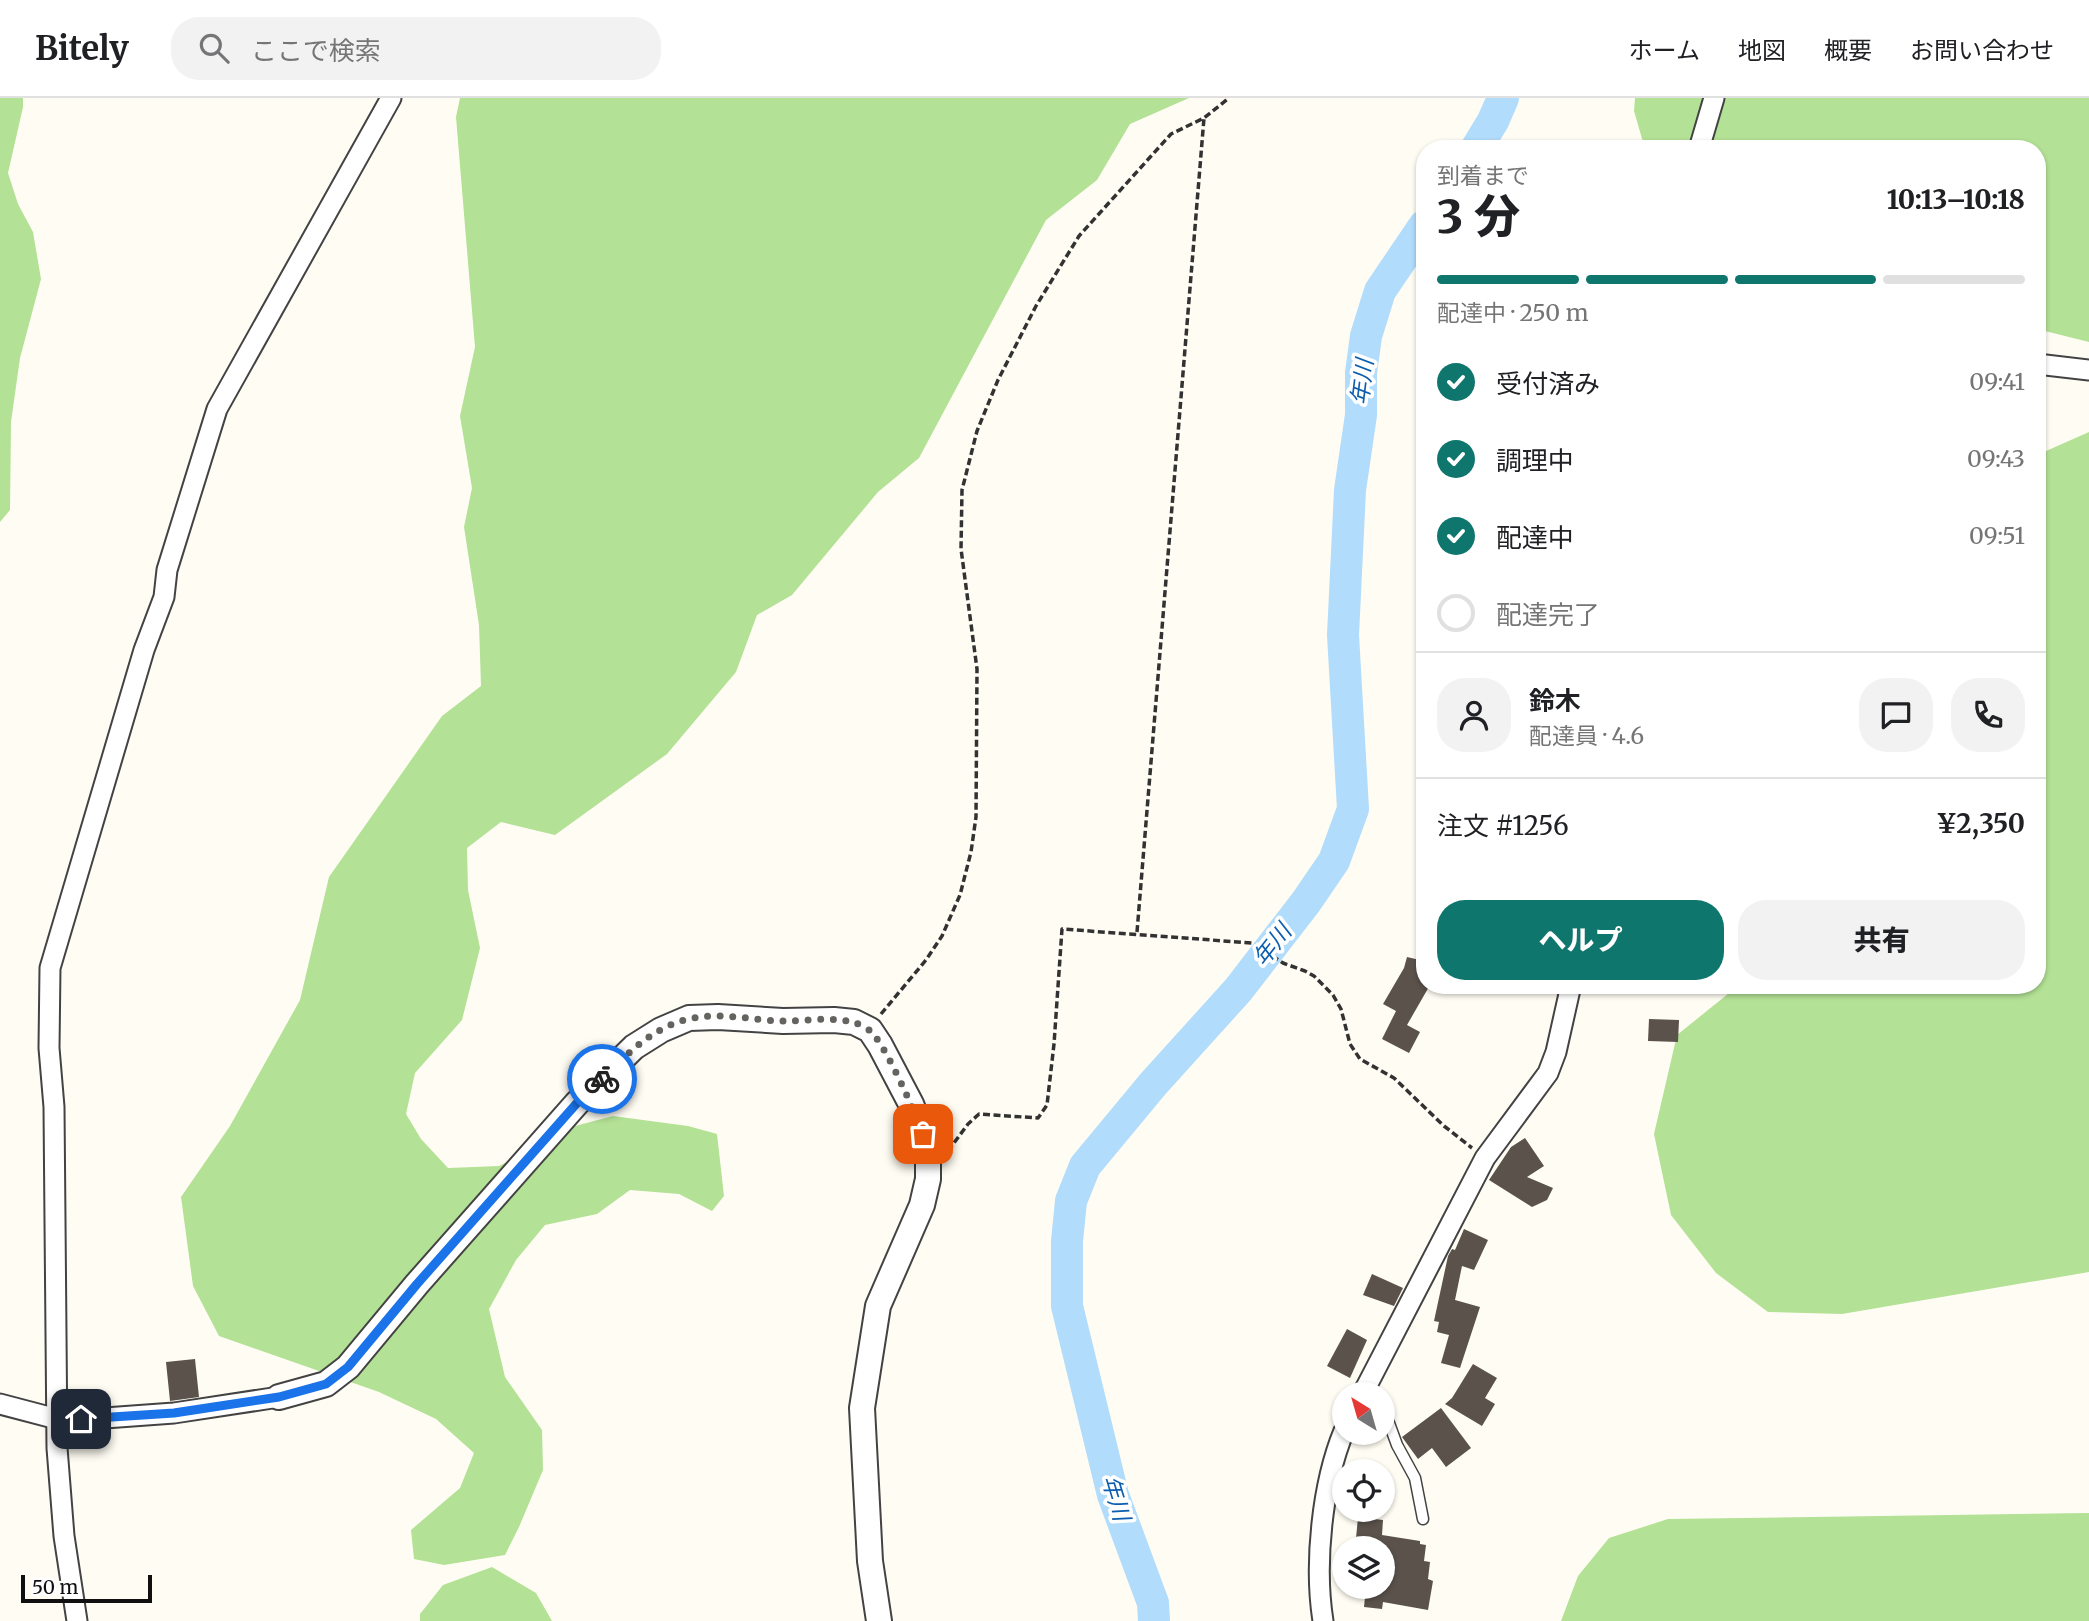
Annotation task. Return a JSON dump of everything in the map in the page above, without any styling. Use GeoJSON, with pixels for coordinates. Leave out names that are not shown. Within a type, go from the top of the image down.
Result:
{"type":"FeatureCollection","features":[{"type":"Feature","properties":{"kind":"street"},"geometry":{"type":"LineString","coordinates":[[77,1621],[64,1536],[57,1448],[54,1107],[49,1048],[50,968],[144,650],[164,597],[167,570],[217,409],[391,98]]}},
{"type":"Feature","properties":{"kind":"street"},"geometry":{"type":"LineString","coordinates":[[1702,140],[1714,98]]}},
{"type":"Feature","properties":{"kind":"street"},"geometry":{"type":"LineString","coordinates":[[2046,365],[2089,370]]}},
{"type":"Feature","properties":{"kind":"street"},"geometry":{"type":"LineString","coordinates":[[1374,1382],[1485,1158],[1548,1073],[1556,1052],[1569,994]]}},
{"type":"Feature","properties":{"kind":"street"},"geometry":{"type":"LineString","coordinates":[[0,1404],[57,1419],[174,1413],[279,1397],[326,1384],[348,1367],[417,1284],[577,1103],[634,1047],[661,1030],[690,1018],[854,1022],[870,1030],[880,1045],[915,1114],[928,1153],[928,1179],[922,1205],[878,1306],[862,1408],[870,1560],[878,1621]]}},
{"type":"Feature","properties":{"kind":"street"},"geometry":{"type":"LineString","coordinates":[[1323,1621],[1320,1601],[1323,1516],[1331,1465],[1338,1446]]}},
{"type":"Feature","properties":{"kind":"lane"},"geometry":{"type":"LineString","coordinates":[[1395,1440],[1415,1478],[1423,1519]]}},
{"type":"Feature","properties":{"kind":"path"},"geometry":{"type":"LineString","coordinates":[[870,1030],[942,936],[960,895],[971,852],[976,817],[977,669],[961,549],[962,490],[976,431],[998,380],[1037,306],[1079,236],[1171,134],[1204,118],[1229,98]]}},
{"type":"Feature","properties":{"kind":"path"},"geometry":{"type":"LineString","coordinates":[[1138,933],[1204,118]]}},
{"type":"Feature","properties":{"kind":"path"},"geometry":{"type":"LineString","coordinates":[[928,1179],[968,1124],[979,1114],[1038,1118],[1047,1105],[1062,929],[1252,943],[1283,963],[1314,976],[1333,995],[1341,1009],[1350,1044],[1360,1059],[1394,1078],[1438,1121],[1485,1158]]}},
{"type":"Feature","properties":{"kind":"green space"},"geometry":{"type":"Polygon","coordinates":[[[0,98],[23,98],[8,173],[18,204],[33,232],[41,279],[20,358],[11,422],[10,510],[0,522],[0,98]]]}},
{"type":"Feature","properties":{"kind":"green space"},"geometry":{"type":"Polygon","coordinates":[[[460,98],[1189,98],[1130,124],[1097,180],[1046,220],[919,458],[878,492],[792,595],[757,615],[736,672],[667,754],[555,835],[501,822],[467,848],[468,890],[480,948],[462,1020],[415,1073],[406,1114],[421,1139],[448,1168],[499,1166],[575,1126],[613,1116],[688,1126],[717,1134],[724,1196],[712,1211],[679,1194],[630,1190],[597,1214],[545,1225],[516,1260],[489,1309],[505,1377],[542,1430],[543,1470],[505,1555],[444,1565],[414,1559],[411,1530],[460,1488],[474,1453],[436,1419],[379,1392],[219,1336],[193,1286],[181,1197],[230,1126],[300,1000],[329,877],[442,716],[481,686],[479,625],[464,527],[472,488],[460,416],[475,347],[456,117],[460,98]]]}},
{"type":"Feature","properties":{"kind":"green space"},"geometry":{"type":"Polygon","coordinates":[[[1635,98],[2089,98],[2089,342],[2046,331],[2046,140],[1642,140],[1634,111],[1635,98]]]}},
{"type":"Feature","properties":{"kind":"green space"},"geometry":{"type":"Polygon","coordinates":[[[2089,432],[2089,1272],[1842,1314],[1768,1312],[1716,1273],[1671,1215],[1654,1134],[1677,1035],[1728,994],[2046,994],[2046,451],[2089,432]]]}},
{"type":"Feature","properties":{"kind":"green space"},"geometry":{"type":"Polygon","coordinates":[[[2089,1513],[2089,1621],[1561,1621],[1578,1576],[1609,1538],[1668,1519],[2089,1513]]]}},
{"type":"Feature","properties":{"kind":"green space"},"geometry":{"type":"Polygon","coordinates":[[[492,1567],[536,1593],[552,1621],[420,1621],[420,1614],[443,1585],[492,1567]]]}},
{"type":"Feature","properties":{"kind":"building"},"geometry":{"type":"Polygon","coordinates":[[[1407,957],[1416,959],[1416,994],[1425,994],[1407,1025],[1420,1032],[1409,1053],[1382,1039],[1396,1011],[1383,1004],[1404,968],[1407,957]]]}},
{"type":"Feature","properties":{"kind":"building"},"geometry":{"type":"Polygon","coordinates":[[[1649,1019],[1679,1020],[1678,1042],[1648,1041],[1649,1019]]]}},
{"type":"Feature","properties":{"kind":"building"},"geometry":{"type":"Polygon","coordinates":[[[1525,1138],[1544,1166],[1527,1177],[1553,1188],[1547,1200],[1532,1207],[1489,1180],[1511,1147],[1525,1138]]]}},
{"type":"Feature","properties":{"kind":"building"},"geometry":{"type":"Polygon","coordinates":[[[1464,1229],[1488,1240],[1474,1270],[1462,1266],[1455,1300],[1480,1307],[1460,1368],[1441,1363],[1449,1335],[1437,1332],[1439,1322],[1434,1321],[1448,1256],[1452,1249],[1455,1250],[1464,1229]]]}},
{"type":"Feature","properties":{"kind":"building"},"geometry":{"type":"Polygon","coordinates":[[[1372,1274],[1403,1288],[1394,1306],[1363,1295],[1372,1274]]]}},
{"type":"Feature","properties":{"kind":"building"},"geometry":{"type":"Polygon","coordinates":[[[1347,1329],[1367,1340],[1350,1378],[1327,1366],[1347,1329]]]}},
{"type":"Feature","properties":{"kind":"building"},"geometry":{"type":"Polygon","coordinates":[[[195,1359],[199,1397],[170,1401],[166,1362],[195,1359]]]}},
{"type":"Feature","properties":{"kind":"building"},"geometry":{"type":"Polygon","coordinates":[[[1473,1364],[1497,1378],[1485,1398],[1495,1404],[1482,1426],[1445,1404],[1452,1398],[1473,1364]]]}},
{"type":"Feature","properties":{"kind":"building"},"geometry":{"type":"Polygon","coordinates":[[[1441,1408],[1471,1448],[1446,1467],[1432,1448],[1418,1459],[1402,1437],[1441,1408]]]}},
{"type":"Feature","properties":{"kind":"building"},"geometry":{"type":"Polygon","coordinates":[[[1358,1522],[1383,1522],[1382,1535],[1388,1536],[1356,1536],[1358,1522]]]}},
{"type":"Feature","properties":{"kind":"building"},"geometry":{"type":"Polygon","coordinates":[[[1395,1537],[1420,1541],[1420,1544],[1426,1545],[1424,1561],[1430,1562],[1428,1579],[1433,1581],[1428,1610],[1383,1602],[1382,1609],[1364,1607],[1365,1599],[1395,1599],[1395,1537]]]}},
{"type":"Feature","properties":{"kind":"waterway","name":"年川"},"geometry":{"type":"LineString","coordinates":[[1481,140],[1503,98]]}},
{"type":"Feature","properties":{"kind":"waterway","name":"年川"},"geometry":{"type":"LineString","coordinates":[[1154,1621],[1153,1603],[1113,1495],[1067,1306],[1067,1241],[1071,1201],[1085,1166],[1153,1084],[1238,990],[1306,902],[1334,861],[1353,809],[1343,635],[1350,490],[1361,415],[1361,373],[1366,336],[1380,291],[1416,238]]}},
{"type":"Feature","properties":{"kind":"way so far"},"geometry":{"type":"LineString","coordinates":[[602,1079],[634,1047],[661,1030],[690,1018],[854,1022],[870,1030],[880,1045],[911,1104],[923,1134]]}},
{"type":"Feature","properties":{"kind":"route"},"geometry":{"type":"LineString","coordinates":[[81,1419],[174,1413],[279,1397],[326,1384],[348,1367],[417,1284],[577,1103],[602,1079]]}}]}
